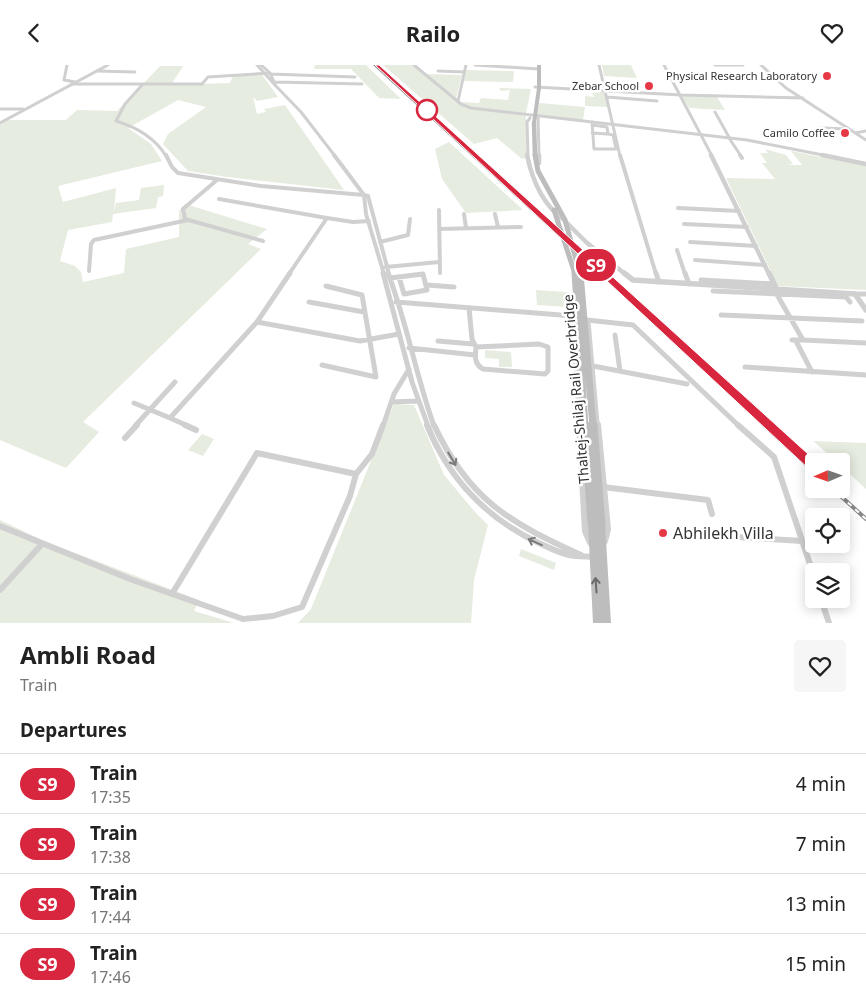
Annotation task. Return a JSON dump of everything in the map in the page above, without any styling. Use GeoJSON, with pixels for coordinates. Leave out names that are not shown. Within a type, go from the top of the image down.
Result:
{"type":"FeatureCollection","features":[{"type":"Feature","properties":{"kind":"main road","name":"Thaltej-Shilaj Rail Overbridge"},"geometry":{"type":"LineString","coordinates":[[537,67],[537,87],[533,118],[534,151],[538,171],[564,220],[580,269],[599,558]]}},
{"type":"Feature","properties":{"kind":"main road"},"geometry":{"type":"LineString","coordinates":[[598,623],[599,558]]}},
{"type":"Feature","properties":{"kind":"main road"},"geometry":{"type":"LineString","coordinates":[[599,558],[606,623]]}},
{"type":"Feature","properties":{"kind":"street"},"geometry":{"type":"LineString","coordinates":[[67,65],[64,79],[74,83],[202,85],[208,77],[264,72],[270,74],[355,77]]}},
{"type":"Feature","properties":{"kind":"street"},"geometry":{"type":"LineString","coordinates":[[0,123],[108,65]]}},
{"type":"Feature","properties":{"kind":"street"},"geometry":{"type":"LineString","coordinates":[[257,65],[296,107],[364,195],[368,196],[409,348],[418,401],[437,448],[453,474],[490,513],[529,540],[573,556],[581,555],[599,558]]}},
{"type":"Feature","properties":{"kind":"street"},"geometry":{"type":"LineString","coordinates":[[262,65],[270,74],[274,83]]}},
{"type":"Feature","properties":{"kind":"street"},"geometry":{"type":"LineString","coordinates":[[414,65],[458,101],[471,108],[533,118],[614,125],[730,139],[866,164]]}},
{"type":"Feature","properties":{"kind":"street"},"geometry":{"type":"LineString","coordinates":[[458,101],[466,65]]}},
{"type":"Feature","properties":{"kind":"street"},"geometry":{"type":"LineString","coordinates":[[475,65],[537,67]]}},
{"type":"Feature","properties":{"kind":"street"},"geometry":{"type":"LineString","coordinates":[[599,65],[619,153],[659,282]]}},
{"type":"Feature","properties":{"kind":"street"},"geometry":{"type":"LineString","coordinates":[[664,65],[702,136],[775,289],[803,340]]}},
{"type":"Feature","properties":{"kind":"street"},"geometry":{"type":"LineString","coordinates":[[715,65],[743,65]]}},
{"type":"Feature","properties":{"kind":"street"},"geometry":{"type":"LineString","coordinates":[[762,65],[776,80],[866,140]]}},
{"type":"Feature","properties":{"kind":"street"},"geometry":{"type":"LineString","coordinates":[[290,75],[292,70]]}},
{"type":"Feature","properties":{"kind":"street"},"geometry":{"type":"LineString","coordinates":[[301,75],[304,70]]}},
{"type":"Feature","properties":{"kind":"street"},"geometry":{"type":"LineString","coordinates":[[320,76],[322,70]]}},
{"type":"Feature","properties":{"kind":"street"},"geometry":{"type":"LineString","coordinates":[[329,83],[339,70]]}},
{"type":"Feature","properties":{"kind":"street"},"geometry":{"type":"LineString","coordinates":[[97,71],[135,72]]}},
{"type":"Feature","properties":{"kind":"street"},"geometry":{"type":"LineString","coordinates":[[438,71],[464,72]]}},
{"type":"Feature","properties":{"kind":"street"},"geometry":{"type":"LineString","coordinates":[[274,83],[362,85]]}},
{"type":"Feature","properties":{"kind":"street"},"geometry":{"type":"LineString","coordinates":[[143,85],[125,104],[116,121],[134,126],[151,140],[164,153],[172,170],[178,173],[217,180],[364,195]]}},
{"type":"Feature","properties":{"kind":"street"},"geometry":{"type":"LineString","coordinates":[[537,87],[681,95],[803,98]]}},
{"type":"Feature","properties":{"kind":"street"},"geometry":{"type":"LineString","coordinates":[[607,97],[657,101]]}},
{"type":"Feature","properties":{"kind":"street"},"geometry":{"type":"LineString","coordinates":[[0,109],[23,109]]}},
{"type":"Feature","properties":{"kind":"street"},"geometry":{"type":"LineString","coordinates":[[715,113],[742,158]]}},
{"type":"Feature","properties":{"kind":"street"},"geometry":{"type":"LineString","coordinates":[[533,118],[527,122],[526,151],[533,175],[556,215],[564,219]]}},
{"type":"Feature","properties":{"kind":"street"},"geometry":{"type":"LineString","coordinates":[[533,118],[541,174],[564,219],[586,242],[633,280],[866,294]]}},
{"type":"Feature","properties":{"kind":"street"},"geometry":{"type":"LineString","coordinates":[[592,124],[592,133],[594,149],[616,149],[613,135],[592,133]]}},
{"type":"Feature","properties":{"kind":"street"},"geometry":{"type":"LineString","coordinates":[[592,124],[607,127],[608,134]]}},
{"type":"Feature","properties":{"kind":"street"},"geometry":{"type":"LineString","coordinates":[[821,128],[848,129]]}},
{"type":"Feature","properties":{"kind":"street"},"geometry":{"type":"LineString","coordinates":[[855,133],[866,131]]}},
{"type":"Feature","properties":{"kind":"street"},"geometry":{"type":"LineString","coordinates":[[188,220],[182,214],[183,209],[217,180]]}},
{"type":"Feature","properties":{"kind":"street"},"geometry":{"type":"LineString","coordinates":[[364,195],[380,268],[396,302],[399,334],[434,426],[448,453],[466,480],[490,504],[512,521],[581,555]]}},
{"type":"Feature","properties":{"kind":"street"},"geometry":{"type":"LineString","coordinates":[[219,199],[354,222],[369,221]]}},
{"type":"Feature","properties":{"kind":"street"},"geometry":{"type":"LineString","coordinates":[[678,208],[739,211]]}},
{"type":"Feature","properties":{"kind":"street"},"geometry":{"type":"LineString","coordinates":[[439,210],[440,273]]}},
{"type":"Feature","properties":{"kind":"street"},"geometry":{"type":"LineString","coordinates":[[464,214],[466,228]]}},
{"type":"Feature","properties":{"kind":"street"},"geometry":{"type":"LineString","coordinates":[[495,214],[498,227]]}},
{"type":"Feature","properties":{"kind":"street"},"geometry":{"type":"LineString","coordinates":[[170,418],[256,322],[327,218]]}},
{"type":"Feature","properties":{"kind":"street"},"geometry":{"type":"LineString","coordinates":[[380,242],[408,235],[410,219]]}},
{"type":"Feature","properties":{"kind":"street"},"geometry":{"type":"LineString","coordinates":[[89,271],[91,244],[94,240],[188,220],[263,241]]}},
{"type":"Feature","properties":{"kind":"street"},"geometry":{"type":"LineString","coordinates":[[684,224],[747,227]]}},
{"type":"Feature","properties":{"kind":"street"},"geometry":{"type":"LineString","coordinates":[[439,229],[521,227]]}},
{"type":"Feature","properties":{"kind":"street"},"geometry":{"type":"LineString","coordinates":[[690,242],[756,246]]}},
{"type":"Feature","properties":{"kind":"street"},"geometry":{"type":"LineString","coordinates":[[677,250],[688,284]]}},
{"type":"Feature","properties":{"kind":"street"},"geometry":{"type":"LineString","coordinates":[[695,261],[765,265]]}},
{"type":"Feature","properties":{"kind":"street"},"geometry":{"type":"LineString","coordinates":[[386,267],[439,262]]}},
{"type":"Feature","properties":{"kind":"street"},"geometry":{"type":"LineString","coordinates":[[390,278],[399,277],[423,275],[427,290],[404,294],[399,277]]}},
{"type":"Feature","properties":{"kind":"street"},"geometry":{"type":"LineString","coordinates":[[701,280],[846,297],[850,302]]}},
{"type":"Feature","properties":{"kind":"street"},"geometry":{"type":"LineString","coordinates":[[427,285],[454,287]]}},
{"type":"Feature","properties":{"kind":"street"},"geometry":{"type":"LineString","coordinates":[[322,365],[376,377],[362,295],[326,287]]}},
{"type":"Feature","properties":{"kind":"street"},"geometry":{"type":"LineString","coordinates":[[713,291],[775,289]]}},
{"type":"Feature","properties":{"kind":"street"},"geometry":{"type":"LineString","coordinates":[[855,294],[866,310]]}},
{"type":"Feature","properties":{"kind":"street"},"geometry":{"type":"LineString","coordinates":[[572,296],[584,297],[593,366],[607,529],[598,547],[586,531],[573,319],[572,296]]}},
{"type":"Feature","properties":{"kind":"street"},"geometry":{"type":"LineString","coordinates":[[309,302],[364,312]]}},
{"type":"Feature","properties":{"kind":"street"},"geometry":{"type":"LineString","coordinates":[[396,302],[633,325],[723,412],[774,457],[810,563]]}},
{"type":"Feature","properties":{"kind":"street"},"geometry":{"type":"LineString","coordinates":[[438,341],[474,346],[530,343],[546,346],[548,371],[542,374],[483,369],[478,366],[475,355],[474,346],[469,308]]}},
{"type":"Feature","properties":{"kind":"street"},"geometry":{"type":"LineString","coordinates":[[721,315],[862,321]]}},
{"type":"Feature","properties":{"kind":"street"},"geometry":{"type":"LineString","coordinates":[[256,322],[360,341],[369,341],[399,334]]}},
{"type":"Feature","properties":{"kind":"street"},"geometry":{"type":"LineString","coordinates":[[615,335],[620,371]]}},
{"type":"Feature","properties":{"kind":"street"},"geometry":{"type":"LineString","coordinates":[[812,372],[795,342],[803,340],[866,343]]}},
{"type":"Feature","properties":{"kind":"street"},"geometry":{"type":"LineString","coordinates":[[409,348],[475,355]]}},
{"type":"Feature","properties":{"kind":"street"},"geometry":{"type":"LineString","coordinates":[[593,366],[687,384]]}},
{"type":"Feature","properties":{"kind":"street"},"geometry":{"type":"LineString","coordinates":[[745,367],[866,375]]}},
{"type":"Feature","properties":{"kind":"street"},"geometry":{"type":"LineString","coordinates":[[0,526],[172,594],[242,619],[287,612],[302,607],[350,497],[356,475],[363,470],[377,441],[396,388],[412,368]]}},
{"type":"Feature","properties":{"kind":"street"},"geometry":{"type":"LineString","coordinates":[[126,438],[175,383]]}},
{"type":"Feature","properties":{"kind":"street"},"geometry":{"type":"LineString","coordinates":[[391,402],[418,401]]}},
{"type":"Feature","properties":{"kind":"street"},"geometry":{"type":"LineString","coordinates":[[134,403],[196,430]]}},
{"type":"Feature","properties":{"kind":"street"},"geometry":{"type":"LineString","coordinates":[[172,594],[257,453],[356,475]]}},
{"type":"Feature","properties":{"kind":"street"},"geometry":{"type":"LineString","coordinates":[[604,487],[708,500],[712,514]]}},
{"type":"Feature","properties":{"kind":"street"},"geometry":{"type":"LineString","coordinates":[[738,537],[802,541]]}},
{"type":"Feature","properties":{"kind":"street"},"geometry":{"type":"LineString","coordinates":[[0,590],[42,544]]}},
{"type":"Feature","properties":{"kind":"street"},"geometry":{"type":"LineString","coordinates":[[824,608],[829,623]]}},
{"type":"Feature","properties":{"kind":"shaded area"},"geometry":{"type":"Polygon","coordinates":[[[315,65],[366,65],[401,99],[379,98],[351,69],[314,69],[315,65]]]}},
{"type":"Feature","properties":{"kind":"shaded area"},"geometry":{"type":"Polygon","coordinates":[[[383,65],[414,65],[465,106],[526,116],[527,158],[522,159],[497,138],[474,144],[383,65]]]}},
{"type":"Feature","properties":{"kind":"shaded area"},"geometry":{"type":"Polygon","coordinates":[[[602,65],[631,65],[637,78],[604,76],[602,65]]]}},
{"type":"Feature","properties":{"kind":"shaded area"},"geometry":{"type":"Polygon","coordinates":[[[160,66],[183,66],[171,85],[230,83],[233,75],[261,73],[278,97],[257,101],[253,97],[257,114],[266,112],[264,109],[285,105],[344,190],[188,171],[163,144],[168,134],[206,107],[178,100],[128,128],[151,144],[162,161],[58,186],[63,202],[116,188],[114,211],[116,203],[139,200],[141,188],[164,185],[163,196],[158,197],[156,208],[113,214],[112,222],[68,230],[60,261],[75,266],[81,272],[83,282],[124,273],[126,249],[179,237],[179,211],[185,204],[267,229],[248,244],[261,249],[83,422],[99,432],[66,468],[0,440],[0,125],[7,120],[66,120],[77,110],[117,111],[160,66]]]}},
{"type":"Feature","properties":{"kind":"shaded area"},"geometry":{"type":"Polygon","coordinates":[[[466,70],[514,71],[513,82],[464,81],[466,70]]]}},
{"type":"Feature","properties":{"kind":"shaded area"},"geometry":{"type":"Polygon","coordinates":[[[427,74],[462,75],[456,98],[427,74]]]}},
{"type":"Feature","properties":{"kind":"shaded area"},"geometry":{"type":"Polygon","coordinates":[[[499,88],[531,89],[526,113],[472,107],[461,102],[479,103],[481,98],[508,100],[510,90],[501,91],[499,88]]]}},
{"type":"Feature","properties":{"kind":"shaded area"},"geometry":{"type":"Polygon","coordinates":[[[593,91],[605,92],[608,107],[585,106],[585,96],[594,97],[593,91]]]}},
{"type":"Feature","properties":{"kind":"shaded area"},"geometry":{"type":"Polygon","coordinates":[[[682,96],[717,97],[725,110],[689,108],[682,96]]]}},
{"type":"Feature","properties":{"kind":"shaded area"},"geometry":{"type":"Polygon","coordinates":[[[539,103],[585,107],[583,120],[537,115],[539,103]]]}},
{"type":"Feature","properties":{"kind":"shaded area"},"geometry":{"type":"Polygon","coordinates":[[[449,142],[523,210],[466,213],[442,179],[435,149],[449,142]]]}},
{"type":"Feature","properties":{"kind":"shaded area"},"geometry":{"type":"Polygon","coordinates":[[[765,149],[786,155],[793,164],[787,165],[802,165],[791,151],[866,166],[866,290],[778,286],[726,178],[775,179],[762,163],[767,163],[760,153],[768,153],[765,149]]]}},
{"type":"Feature","properties":{"kind":"shaded area"},"geometry":{"type":"Polygon","coordinates":[[[536,290],[567,292],[569,307],[537,305],[536,290]]]}},
{"type":"Feature","properties":{"kind":"shaded area"},"geometry":{"type":"Polygon","coordinates":[[[485,350],[511,352],[512,367],[499,367],[499,359],[485,358],[485,350]]]}},
{"type":"Feature","properties":{"kind":"shaded area"},"geometry":{"type":"Polygon","coordinates":[[[394,404],[414,405],[444,475],[488,525],[474,580],[471,623],[298,623],[311,609],[394,404]]]}},
{"type":"Feature","properties":{"kind":"shaded area"},"geometry":{"type":"Polygon","coordinates":[[[202,434],[214,439],[203,456],[188,450],[202,434]]]}},
{"type":"Feature","properties":{"kind":"shaded area"},"geometry":{"type":"Polygon","coordinates":[[[813,441],[866,443],[866,489],[850,474],[850,453],[827,453],[813,441]]]}},
{"type":"Feature","properties":{"kind":"shaded area"},"geometry":{"type":"Polygon","coordinates":[[[0,520],[44,541],[199,600],[194,611],[234,623],[0,623],[0,520]]]}},
{"type":"Feature","properties":{"kind":"shaded area"},"geometry":{"type":"Polygon","coordinates":[[[521,549],[556,563],[554,570],[519,556],[521,549]]]}},
{"type":"Feature","properties":{"kind":"railway"},"geometry":{"type":"LineString","coordinates":[[375,65],[766,426]]}},
{"type":"Feature","properties":{"kind":"railway"},"geometry":{"type":"LineString","coordinates":[[764,425],[805,463]]}},
{"type":"Feature","properties":{"kind":"railway"},"geometry":{"type":"LineString","coordinates":[[843,498],[866,519]]}},
{"type":"Feature","properties":{"kind":"train","name":"S9"},"geometry":{"type":"LineString","coordinates":[[377,65],[805,459]]}},
{"type":"Feature","properties":{"kind":"place","name":"Physical Research Laboratory"},"geometry":{"type":"Point","coordinates":[827,76]}},
{"type":"Feature","properties":{"kind":"place","name":"Zebar School"},"geometry":{"type":"Point","coordinates":[649,86]}},
{"type":"Feature","properties":{"kind":"place","name":"Camilo Coffee"},"geometry":{"type":"Point","coordinates":[845,133]}},
{"type":"Feature","properties":{"kind":"place","name":"Abhilekh Villa"},"geometry":{"type":"Point","coordinates":[663,533]}}]}
